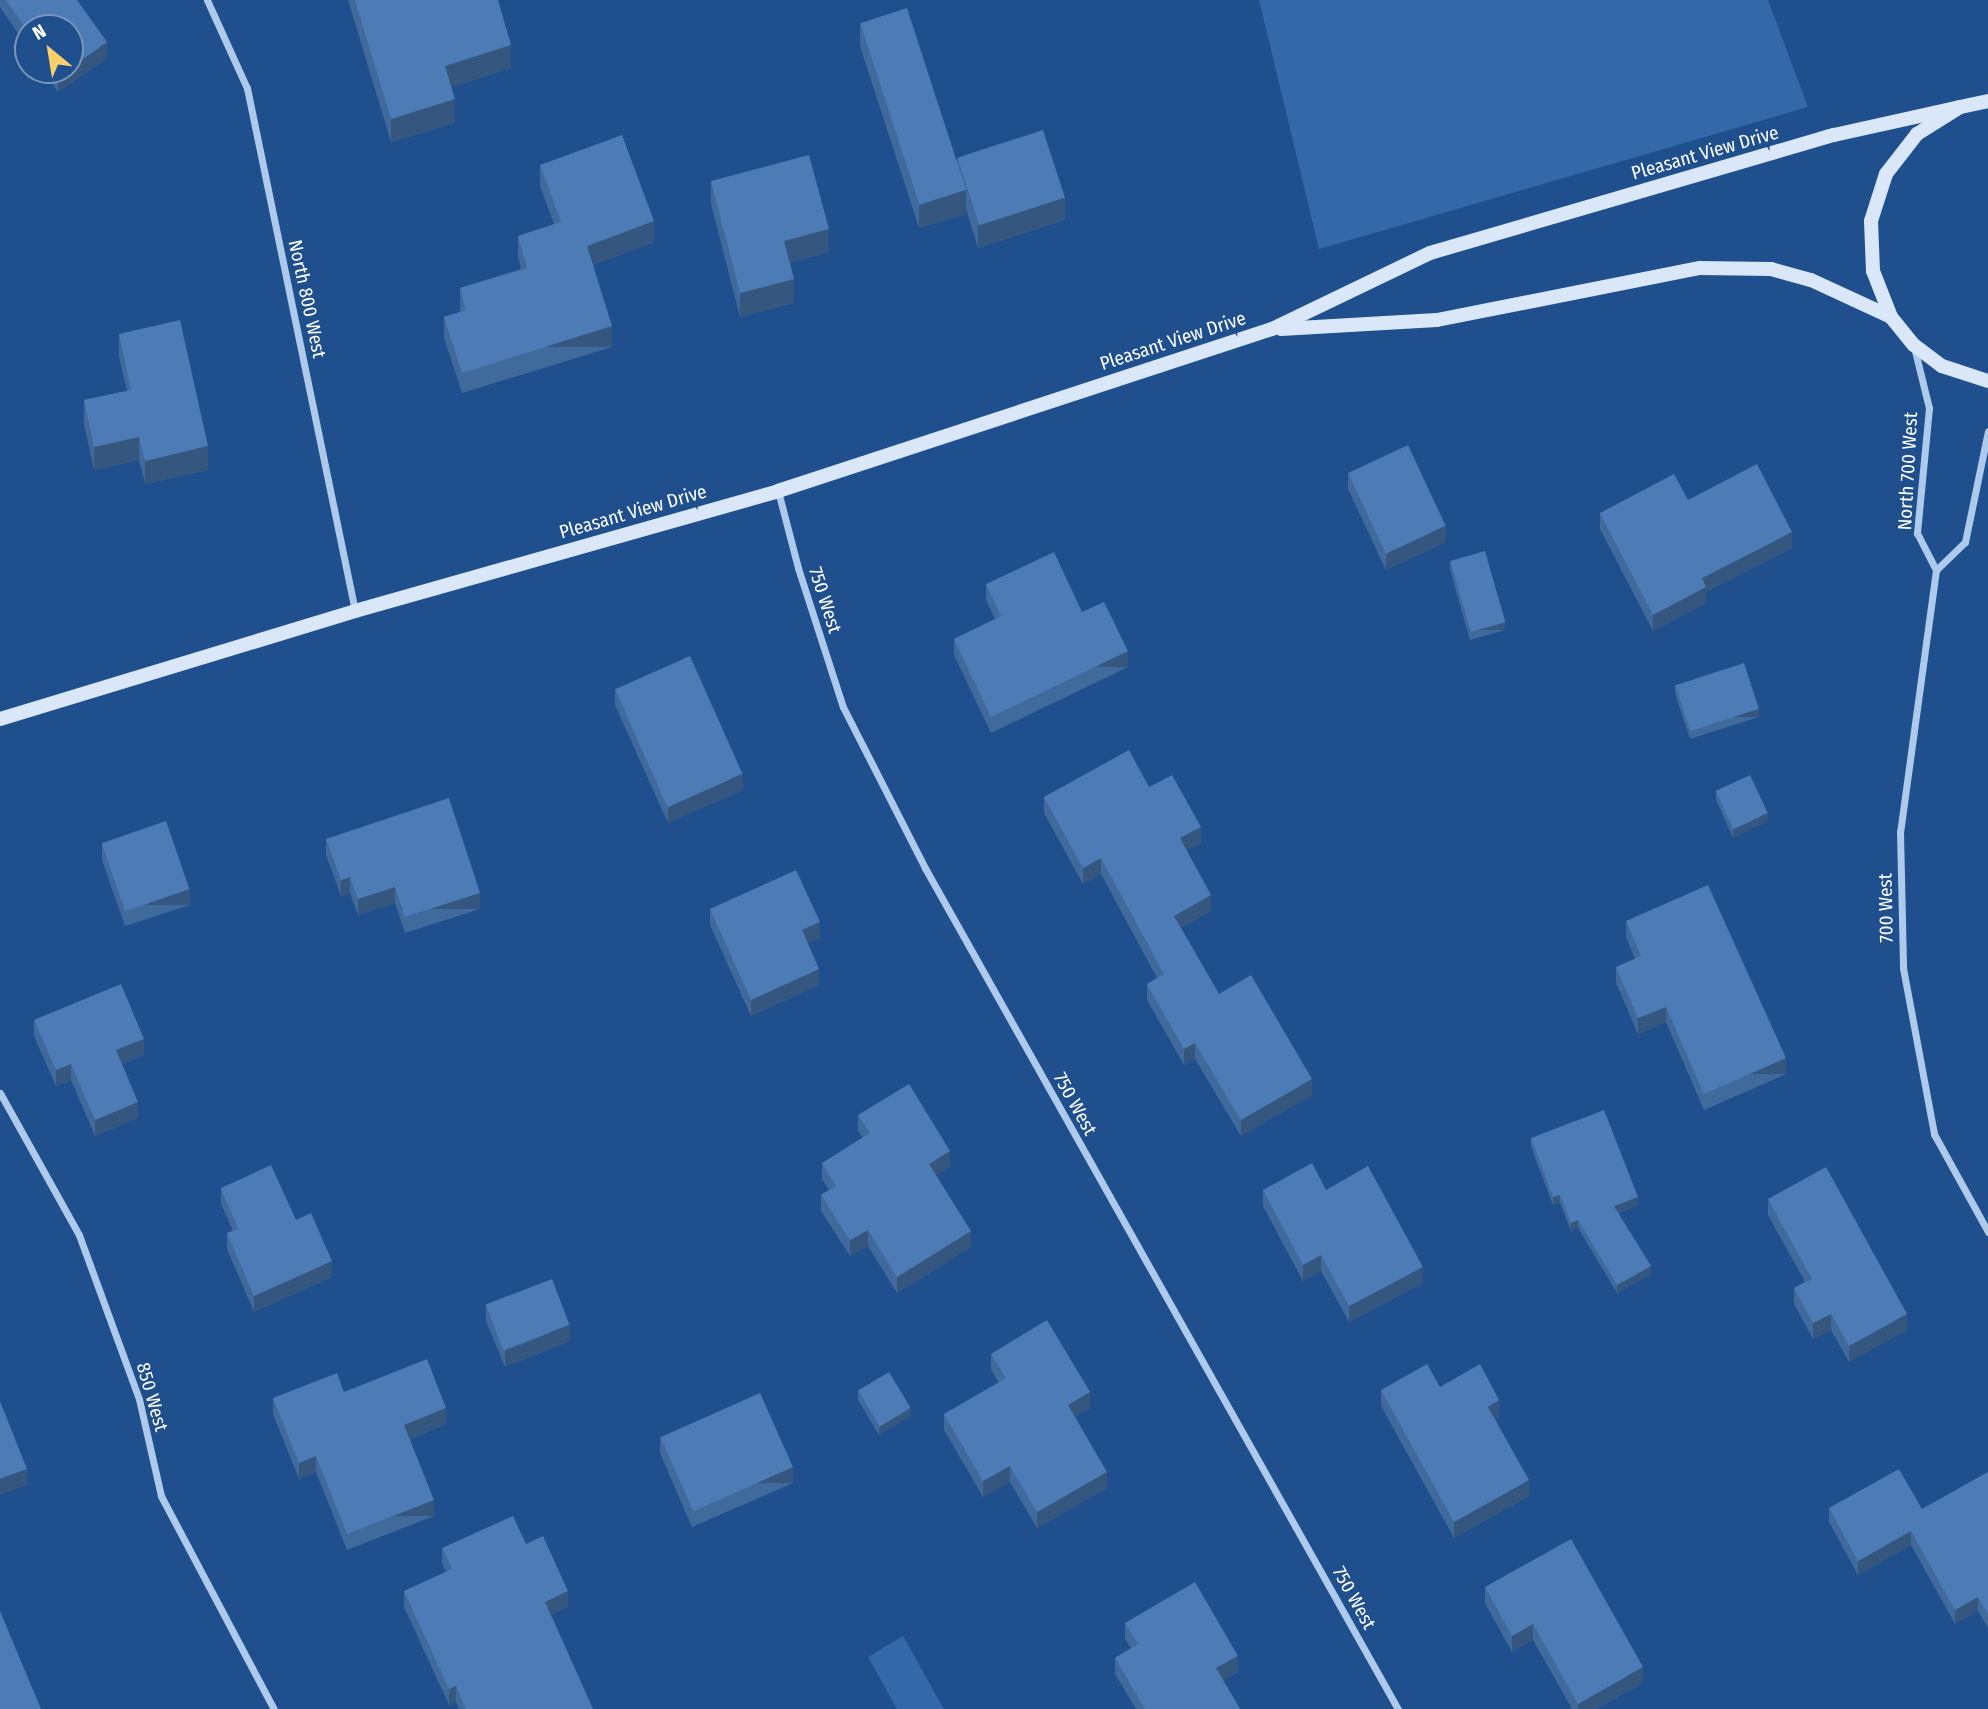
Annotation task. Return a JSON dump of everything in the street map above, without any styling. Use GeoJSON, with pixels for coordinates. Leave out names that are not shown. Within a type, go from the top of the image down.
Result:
{"type":"FeatureCollection","features":[{"type":"Feature","properties":{"kind":"main road","name":"Pleasant View Drive"},"geometry":{"type":"LineString","coordinates":[[0,719],[355,611],[778,491],[1272,329],[1430,253],[1834,135],[1988,101]]}},
{"type":"Feature","properties":{"kind":"main road"},"geometry":{"type":"LineString","coordinates":[[1960,107],[1917,134],[1886,174],[1871,221],[1873,271],[1891,317],[1914,345],[1942,366],[1988,381]]}},
{"type":"Feature","properties":{"kind":"main road","name":"Pleasant View Drive"},"geometry":{"type":"LineString","coordinates":[[1272,329],[1437,320],[1700,268],[1772,269],[1811,280],[1891,317]]}},
{"type":"Feature","properties":{"kind":"street","name":"North 800 West"},"geometry":{"type":"LineString","coordinates":[[207,0],[247,88],[355,611]]}},
{"type":"Feature","properties":{"kind":"street","name":"North 700 West"},"geometry":{"type":"LineString","coordinates":[[1914,345],[1929,408],[1917,533],[1936,570]]}},
{"type":"Feature","properties":{"kind":"street"},"geometry":{"type":"LineString","coordinates":[[1936,570],[1965,542],[1988,431]]}},
{"type":"Feature","properties":{"kind":"street","name":"750 West"},"geometry":{"type":"LineString","coordinates":[[778,491],[798,568],[844,707],[925,868],[1398,1709]]}},
{"type":"Feature","properties":{"kind":"street","name":"700 West"},"geometry":{"type":"LineString","coordinates":[[1936,570],[1900,832],[1903,968],[1934,1134],[1988,1232]]}},
{"type":"Feature","properties":{"kind":"street","name":"850 West"},"geometry":{"type":"LineString","coordinates":[[0,1093],[79,1235],[139,1399],[160,1496],[274,1709]]}},
{"type":"Feature","properties":{"kind":"shaded area"},"geometry":{"type":"Polygon","coordinates":[[[1259,0],[1768,0],[1808,107],[1319,249],[1259,0]]]}},
{"type":"Feature","properties":{"kind":"shaded area"},"geometry":{"type":"Polygon","coordinates":[[[903,1636],[944,1709],[897,1709],[868,1657],[903,1636]]]}},
{"type":"Feature","properties":{"kind":"building"},"geometry":{"type":"Polygon","coordinates":[[[6,0],[77,0],[107,42],[84,58],[84,14],[16,14],[6,0]]]}},
{"type":"Feature","properties":{"kind":"building"},"geometry":{"type":"Polygon","coordinates":[[[355,0],[498,0],[511,45],[445,66],[455,99],[391,119],[355,0]]]}},
{"type":"Feature","properties":{"kind":"building"},"geometry":{"type":"Polygon","coordinates":[[[907,8],[966,190],[919,205],[860,23],[907,8]]]}},
{"type":"Feature","properties":{"kind":"building"},"geometry":{"type":"Polygon","coordinates":[[[1043,130],[1065,198],[979,225],[957,158],[1043,130]]]}},
{"type":"Feature","properties":{"kind":"building"},"geometry":{"type":"Polygon","coordinates":[[[622,135],[654,221],[587,246],[612,326],[462,373],[444,317],[466,310],[460,288],[527,268],[518,236],[561,222],[540,165],[622,135]]]}},
{"type":"Feature","properties":{"kind":"building"},"geometry":{"type":"Polygon","coordinates":[[[809,155],[829,229],[784,241],[794,279],[740,293],[711,181],[809,155]]]}},
{"type":"Feature","properties":{"kind":"building"},"geometry":{"type":"Polygon","coordinates":[[[180,320],[208,446],[145,461],[139,437],[94,447],[84,400],[131,390],[119,334],[180,320]]]}},
{"type":"Feature","properties":{"kind":"building"},"geometry":{"type":"Polygon","coordinates":[[[1408,445],[1446,526],[1386,554],[1348,473],[1408,445]]]}},
{"type":"Feature","properties":{"kind":"building"},"geometry":{"type":"Polygon","coordinates":[[[1757,464],[1792,532],[1702,578],[1706,587],[1653,615],[1600,513],[1674,474],[1688,500],[1757,464]]]}},
{"type":"Feature","properties":{"kind":"building"},"geometry":{"type":"Polygon","coordinates":[[[1485,551],[1505,622],[1471,632],[1450,561],[1485,551]]]}},
{"type":"Feature","properties":{"kind":"building"},"geometry":{"type":"Polygon","coordinates":[[[1054,552],[1082,612],[1104,602],[1128,651],[991,717],[954,639],[1001,616],[986,584],[1054,552]]]}},
{"type":"Feature","properties":{"kind":"building"},"geometry":{"type":"Polygon","coordinates":[[[690,656],[742,774],[668,807],[615,689],[690,656]]]}},
{"type":"Feature","properties":{"kind":"building"},"geometry":{"type":"Polygon","coordinates":[[[1744,663],[1759,709],[1690,731],[1676,685],[1744,663]]]}},
{"type":"Feature","properties":{"kind":"building"},"geometry":{"type":"Polygon","coordinates":[[[1129,750],[1149,787],[1172,775],[1201,827],[1180,838],[1211,895],[1174,916],[1219,994],[1251,975],[1312,1079],[1241,1120],[1195,1043],[1184,1049],[1147,984],[1164,974],[1101,858],[1083,868],[1044,797],[1129,750]]]}},
{"type":"Feature","properties":{"kind":"building"},"geometry":{"type":"Polygon","coordinates":[[[1750,775],[1768,813],[1733,829],[1716,791],[1750,775]]]}},
{"type":"Feature","properties":{"kind":"building"},"geometry":{"type":"Polygon","coordinates":[[[449,798],[480,893],[405,917],[395,887],[358,899],[350,877],[341,880],[326,839],[449,798]]]}},
{"type":"Feature","properties":{"kind":"building"},"geometry":{"type":"Polygon","coordinates":[[[166,821],[189,889],[125,911],[102,843],[166,821]]]}},
{"type":"Feature","properties":{"kind":"building"},"geometry":{"type":"Polygon","coordinates":[[[796,870],[820,922],[802,930],[819,969],[751,1000],[710,909],[796,870]]]}},
{"type":"Feature","properties":{"kind":"building"},"geometry":{"type":"Polygon","coordinates":[[[1708,885],[1786,1058],[1704,1094],[1666,1007],[1638,1018],[1616,967],[1641,956],[1626,921],[1708,885]]]}},
{"type":"Feature","properties":{"kind":"building"},"geometry":{"type":"Polygon","coordinates":[[[121,984],[144,1039],[116,1050],[138,1102],[95,1120],[71,1064],[56,1070],[34,1020],[121,984]]]}},
{"type":"Feature","properties":{"kind":"building"},"geometry":{"type":"Polygon","coordinates":[[[909,1084],[950,1151],[929,1164],[971,1231],[897,1277],[868,1230],[850,1240],[821,1195],[836,1186],[822,1163],[870,1133],[858,1115],[909,1084]]]}},
{"type":"Feature","properties":{"kind":"building"},"geometry":{"type":"Polygon","coordinates":[[[1604,1110],[1638,1197],[1614,1206],[1651,1266],[1617,1285],[1578,1220],[1571,1223],[1560,1195],[1553,1197],[1531,1138],[1604,1110]]]}},
{"type":"Feature","properties":{"kind":"building"},"geometry":{"type":"Polygon","coordinates":[[[1312,1163],[1326,1190],[1368,1166],[1423,1267],[1349,1306],[1321,1255],[1303,1265],[1263,1190],[1312,1163]]]}},
{"type":"Feature","properties":{"kind":"building"},"geometry":{"type":"Polygon","coordinates":[[[271,1165],[296,1220],[311,1213],[332,1261],[254,1296],[227,1233],[238,1229],[221,1188],[271,1165]]]}},
{"type":"Feature","properties":{"kind":"building"},"geometry":{"type":"Polygon","coordinates":[[[1826,1167],[1907,1314],[1849,1346],[1831,1314],[1813,1323],[1794,1288],[1812,1279],[1768,1199],[1826,1167]]]}},
{"type":"Feature","properties":{"kind":"building"},"geometry":{"type":"Polygon","coordinates":[[[552,1279],[570,1325],[503,1350],[486,1304],[552,1279]]]}},
{"type":"Feature","properties":{"kind":"building"},"geometry":{"type":"Polygon","coordinates":[[[1047,1320],[1090,1392],[1068,1405],[1107,1472],[1037,1512],[1010,1466],[983,1481],[944,1414],[1006,1378],[991,1354],[1047,1320]]]}},
{"type":"Feature","properties":{"kind":"building"},"geometry":{"type":"Polygon","coordinates":[[[427,1359],[446,1408],[404,1425],[434,1500],[347,1534],[316,1456],[299,1463],[273,1398],[337,1373],[344,1392],[427,1359]]]}},
{"type":"Feature","properties":{"kind":"building"},"geometry":{"type":"Polygon","coordinates":[[[1427,1364],[1440,1387],[1480,1364],[1499,1400],[1488,1407],[1529,1480],[1454,1522],[1381,1390],[1427,1364]]]}},
{"type":"Feature","properties":{"kind":"building"},"geometry":{"type":"Polygon","coordinates":[[[889,1372],[911,1408],[880,1427],[858,1391],[889,1372]]]}},
{"type":"Feature","properties":{"kind":"building"},"geometry":{"type":"Polygon","coordinates":[[[760,1393],[793,1467],[693,1511],[660,1437],[760,1393]]]}},
{"type":"Feature","properties":{"kind":"building"},"geometry":{"type":"Polygon","coordinates":[[[0,1401],[27,1469],[0,1479],[0,1401]]]}},
{"type":"Feature","properties":{"kind":"building"},"geometry":{"type":"Polygon","coordinates":[[[1899,1469],[1922,1509],[1988,1472],[1988,1614],[1978,1597],[1955,1610],[1911,1531],[1858,1561],[1829,1508],[1899,1469]]]}},
{"type":"Feature","properties":{"kind":"building"},"geometry":{"type":"Polygon","coordinates":[[[513,1516],[526,1544],[543,1536],[568,1591],[545,1602],[593,1709],[466,1709],[456,1686],[449,1689],[404,1591],[452,1569],[442,1548],[513,1516]]]}},
{"type":"Feature","properties":{"kind":"building"},"geometry":{"type":"Polygon","coordinates":[[[1571,1539],[1643,1667],[1578,1704],[1533,1624],[1512,1636],[1485,1587],[1571,1539]]]}},
{"type":"Feature","properties":{"kind":"building"},"geometry":{"type":"Polygon","coordinates":[[[1195,1582],[1238,1656],[1216,1668],[1240,1709],[1145,1709],[1115,1658],[1138,1644],[1125,1623],[1195,1582]]]}},
{"type":"Feature","properties":{"kind":"building"},"geometry":{"type":"Polygon","coordinates":[[[0,1611],[41,1709],[0,1709],[0,1611]]]}}]}
